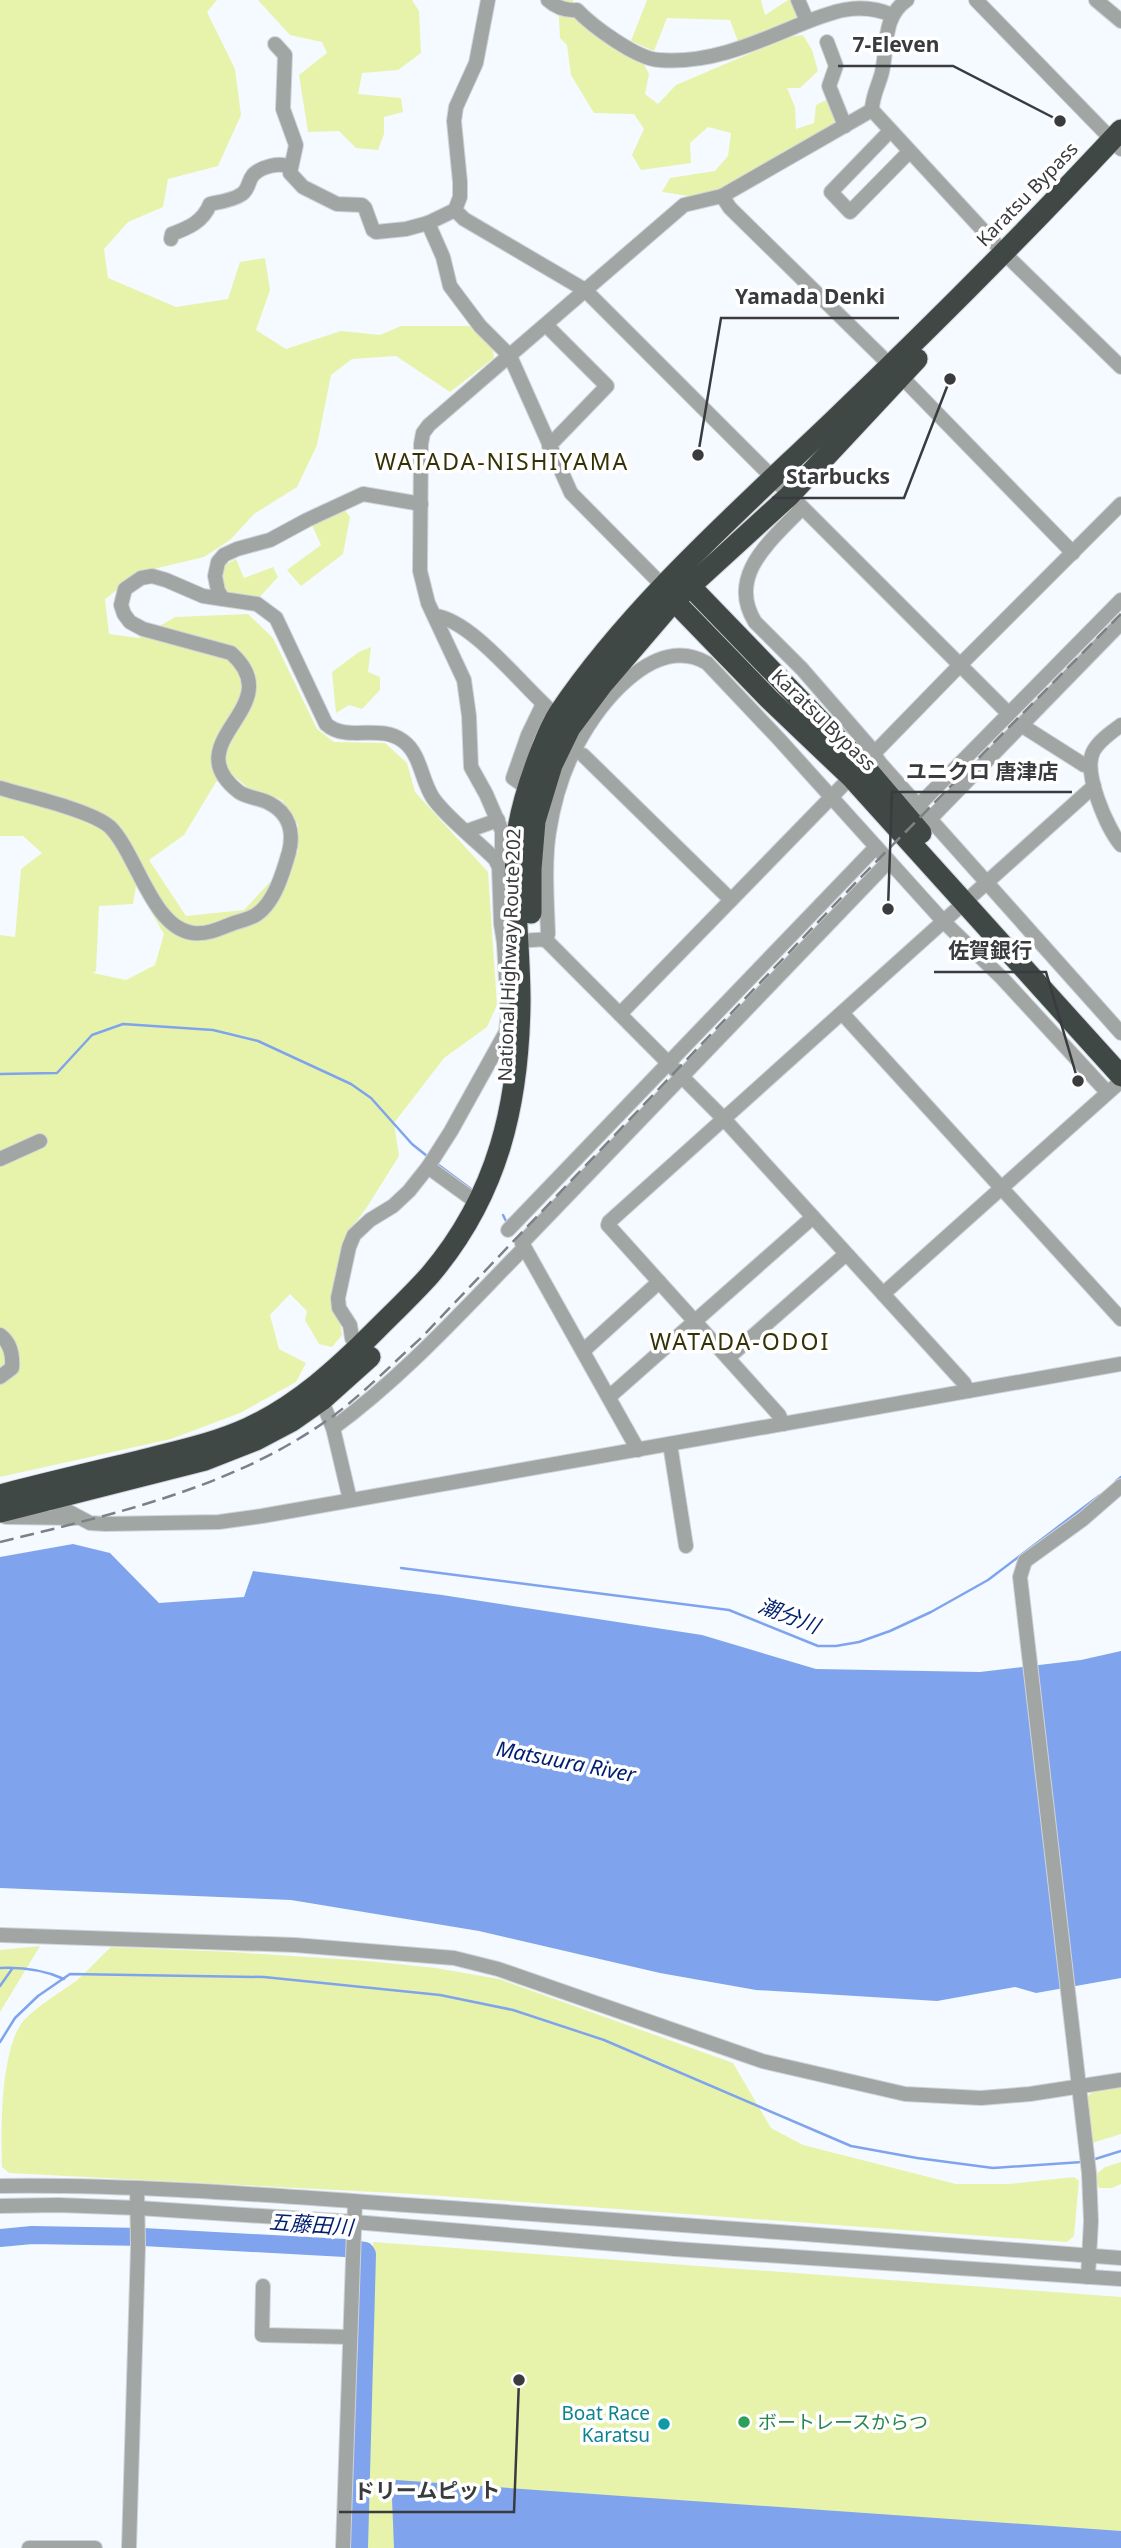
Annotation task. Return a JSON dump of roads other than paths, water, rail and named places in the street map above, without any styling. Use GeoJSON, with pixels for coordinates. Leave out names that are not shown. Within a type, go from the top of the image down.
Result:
{"type":"FeatureCollection","features":[{"type":"Feature","properties":{"kind":"highway","name":"Karatsu Bypass"},"geometry":{"type":"LineString","coordinates":[[864,766],[769,699],[670,593],[773,479],[896,371],[1119,142]]}},
{"type":"Feature","properties":{"kind":"highway","name":"Karatsu Bypass"},"geometry":{"type":"LineString","coordinates":[[896,371],[795,502],[690,586],[864,766],[1121,1056]]}},
{"type":"Feature","properties":{"kind":"highway"},"geometry":{"type":"LineString","coordinates":[[670,593],[690,586]]}},
{"type":"Feature","properties":{"kind":"highway","name":"National Highway Route 202"},"geometry":{"type":"LineString","coordinates":[[0,1512],[205,1460],[256,1440],[292,1421],[357,1349],[428,1277],[454,1244],[479,1204],[496,1166],[506,1130],[515,1082],[512,1034],[525,941],[539,908],[531,869],[535,821],[552,765],[555,724],[639,657],[670,593]]}},
{"type":"Feature","properties":{"kind":"highway","name":"National Highway Route 202"},"geometry":{"type":"LineString","coordinates":[[5,1493],[204,1444],[248,1428],[319,1393],[367,1359],[439,1285],[463,1255],[492,1208],[513,1160],[530,1079],[525,941],[516,877],[518,831],[527,788],[555,724],[589,673],[670,593]]}},
{"type":"Feature","properties":{"kind":"highway","name":"Karatsu Bypass"},"geometry":{"type":"LineString","coordinates":[[975,892],[1121,1078]]}},
{"type":"Feature","properties":{"kind":"street"},"geometry":{"type":"LineString","coordinates":[[275,44],[285,55],[284,109],[296,145],[290,167],[293,179],[337,204],[362,205],[376,232],[406,229],[428,223],[455,210],[460,197],[454,121],[456,107],[476,62],[488,0]]}},
{"type":"Feature","properties":{"kind":"street"},"geometry":{"type":"LineString","coordinates":[[548,0],[569,11],[578,5],[601,32],[657,61],[703,58],[740,50],[846,4],[892,15]]}},
{"type":"Feature","properties":{"kind":"street"},"geometry":{"type":"LineString","coordinates":[[797,0],[807,21]]}},
{"type":"Feature","properties":{"kind":"street"},"geometry":{"type":"LineString","coordinates":[[906,0],[892,15],[888,25],[882,73],[872,101],[872,110],[1008,256],[1121,367]]}},
{"type":"Feature","properties":{"kind":"street"},"geometry":{"type":"LineString","coordinates":[[976,0],[1119,142]]}},
{"type":"Feature","properties":{"kind":"street"},"geometry":{"type":"LineString","coordinates":[[1096,0],[1121,21]]}},
{"type":"Feature","properties":{"kind":"street"},"geometry":{"type":"LineString","coordinates":[[827,42],[835,66],[830,86],[845,126]]}},
{"type":"Feature","properties":{"kind":"street"},"geometry":{"type":"LineString","coordinates":[[499,867],[502,831],[471,766],[464,680],[428,603],[420,571],[423,433],[684,205],[722,196],[872,110]]}},
{"type":"Feature","properties":{"kind":"street"},"geometry":{"type":"LineString","coordinates":[[890,131],[831,192],[850,212],[909,152]]}},
{"type":"Feature","properties":{"kind":"street"},"geometry":{"type":"LineString","coordinates":[[171,239],[172,234],[191,226],[206,214],[210,204],[239,197],[246,191],[256,173],[276,164],[290,167]]}},
{"type":"Feature","properties":{"kind":"street"},"geometry":{"type":"LineString","coordinates":[[722,196],[730,208],[896,371],[1070,550]]}},
{"type":"Feature","properties":{"kind":"street"},"geometry":{"type":"LineString","coordinates":[[455,210],[464,219],[585,290],[1009,713]]}},
{"type":"Feature","properties":{"kind":"street"},"geometry":{"type":"LineString","coordinates":[[428,223],[443,257],[450,286],[480,326],[510,356],[570,493],[670,593]]}},
{"type":"Feature","properties":{"kind":"street"},"geometry":{"type":"LineString","coordinates":[[547,325],[607,386],[550,446]]}},
{"type":"Feature","properties":{"kind":"street"},"geometry":{"type":"LineString","coordinates":[[223,599],[215,576],[218,562],[237,549],[270,540],[363,494],[421,504]]}},
{"type":"Feature","properties":{"kind":"street"},"geometry":{"type":"LineString","coordinates":[[795,502],[751,566],[746,582],[750,614],[864,766]]}},
{"type":"Feature","properties":{"kind":"street"},"geometry":{"type":"LineString","coordinates":[[620,1014],[864,766],[1070,550],[1121,504]]}},
{"type":"Feature","properties":{"kind":"street"},"geometry":{"type":"LineString","coordinates":[[0,788],[87,815],[108,825],[124,845],[154,900],[169,921],[180,930],[195,934],[212,932],[254,916],[264,909],[285,866],[292,839],[289,824],[280,810],[268,802],[242,794],[229,783],[221,770],[219,756],[222,741],[249,698],[251,684],[247,673],[231,653],[143,629],[130,622],[121,605],[125,589],[131,583],[152,576],[203,596],[250,602],[267,609],[284,632],[326,724],[332,730],[342,733],[380,732],[404,741],[414,752],[434,800],[495,859],[525,941],[620,1014],[724,1119],[964,1383],[968,1391]]}},
{"type":"Feature","properties":{"kind":"street"},"geometry":{"type":"LineString","coordinates":[[919,805],[1121,600]]}},
{"type":"Feature","properties":{"kind":"street"},"geometry":{"type":"LineString","coordinates":[[435,616],[444,617],[476,638],[555,724]]}},
{"type":"Feature","properties":{"kind":"street"},"geometry":{"type":"LineString","coordinates":[[931,818],[1121,623]]}},
{"type":"Feature","properties":{"kind":"street"},"geometry":{"type":"LineString","coordinates":[[639,657],[682,655],[698,657],[707,663],[944,922],[1002,978],[1107,1093]]}},
{"type":"Feature","properties":{"kind":"street"},"geometry":{"type":"LineString","coordinates":[[1021,724],[1084,765],[1090,764]]}},
{"type":"Feature","properties":{"kind":"street"},"geometry":{"type":"LineString","coordinates":[[1121,725],[1092,753],[1090,764],[1094,786],[1111,834],[1121,845]]}},
{"type":"Feature","properties":{"kind":"street"},"geometry":{"type":"LineString","coordinates":[[583,755],[731,901]]}},
{"type":"Feature","properties":{"kind":"street"},"geometry":{"type":"LineString","coordinates":[[864,766],[880,763],[931,818],[975,892],[1118,1023]]}},
{"type":"Feature","properties":{"kind":"street"},"geometry":{"type":"LineString","coordinates":[[783,1424],[779,1415],[608,1226],[609,1222],[1094,786]]}},
{"type":"Feature","properties":{"kind":"street"},"geometry":{"type":"LineString","coordinates":[[467,831],[498,820]]}},
{"type":"Feature","properties":{"kind":"street"},"geometry":{"type":"LineString","coordinates":[[508,1230],[876,847]]}},
{"type":"Feature","properties":{"kind":"street"},"geometry":{"type":"LineString","coordinates":[[638,1450],[522,1244],[889,861]]}},
{"type":"Feature","properties":{"kind":"street"},"geometry":{"type":"LineString","coordinates":[[842,1013],[1121,1319]]}},
{"type":"Feature","properties":{"kind":"street"},"geometry":{"type":"LineString","coordinates":[[357,1349],[350,1325],[339,1308],[338,1298],[349,1247],[355,1235],[370,1220],[401,1199],[428,1167],[512,1034]]}},
{"type":"Feature","properties":{"kind":"street"},"geometry":{"type":"LineString","coordinates":[[883,1294],[1121,1078]]}},
{"type":"Feature","properties":{"kind":"street"},"geometry":{"type":"LineString","coordinates":[[0,1159],[40,1141]]}},
{"type":"Feature","properties":{"kind":"street"},"geometry":{"type":"LineString","coordinates":[[428,1167],[479,1204]]}},
{"type":"Feature","properties":{"kind":"street"},"geometry":{"type":"LineString","coordinates":[[609,1397],[813,1217]]}},
{"type":"Feature","properties":{"kind":"street"},"geometry":{"type":"LineString","coordinates":[[332,1428],[367,1404],[394,1380],[523,1249]]}},
{"type":"Feature","properties":{"kind":"street"},"geometry":{"type":"LineString","coordinates":[[728,1358],[846,1254]]}},
{"type":"Feature","properties":{"kind":"street"},"geometry":{"type":"LineString","coordinates":[[583,1351],[659,1282]]}},
{"type":"Feature","properties":{"kind":"street"},"geometry":{"type":"LineString","coordinates":[[0,1335],[9,1345],[13,1356],[12,1368],[0,1377]]}},
{"type":"Feature","properties":{"kind":"street"},"geometry":{"type":"LineString","coordinates":[[5,1493],[50,1500],[90,1523],[219,1522],[1121,1364]]}},
{"type":"Feature","properties":{"kind":"street"},"geometry":{"type":"LineString","coordinates":[[319,1393],[332,1428],[350,1500]]}},
{"type":"Feature","properties":{"kind":"street"},"geometry":{"type":"LineString","coordinates":[[670,1444],[686,1546]]}},
{"type":"Feature","properties":{"kind":"street"},"geometry":{"type":"LineString","coordinates":[[1088,2277],[1091,2221],[1089,2173],[1020,1577],[1025,1561],[1090,1514],[1121,1486]]}},
{"type":"Feature","properties":{"kind":"street"},"geometry":{"type":"LineString","coordinates":[[0,1517],[81,1518]]}},
{"type":"Feature","properties":{"kind":"street"},"geometry":{"type":"LineString","coordinates":[[0,1935],[295,1945],[454,1958],[498,1969],[762,2061],[905,2094],[981,2098],[1121,2080]]}},
{"type":"Feature","properties":{"kind":"street"},"geometry":{"type":"LineString","coordinates":[[2,2186],[137,2188],[355,2202],[1121,2259]]}},
{"type":"Feature","properties":{"kind":"street"},"geometry":{"type":"LineString","coordinates":[[129,2548],[138,2246],[137,2188]]}},
{"type":"Feature","properties":{"kind":"street"},"geometry":{"type":"LineString","coordinates":[[343,2548],[355,2202]]}},
{"type":"Feature","properties":{"kind":"street"},"geometry":{"type":"LineString","coordinates":[[2,2206],[138,2208],[354,2222],[675,2249],[1121,2279]]}},
{"type":"Feature","properties":{"kind":"street"},"geometry":{"type":"LineString","coordinates":[[263,2286],[262,2335],[350,2337]]}},
{"type":"Feature","properties":{"kind":"street"},"geometry":{"type":"LineString","coordinates":[[29,2548],[94,2548]]}},
{"type":"Feature","properties":{"kind":"water","name":"Matsuura River"},"geometry":{"type":"Polygon","coordinates":[[[73,1544],[110,1553],[159,1603],[244,1597],[253,1571],[442,1595],[702,1635],[816,1669],[980,1672],[1081,1660],[1121,1651],[1121,1978],[1036,1993],[1015,1987],[937,2001],[756,1990],[660,1973],[479,1931],[291,1900],[0,1888],[0,1557],[73,1544]]]}},
{"type":"Feature","properties":{"kind":"water"},"geometry":{"type":"Polygon","coordinates":[[[396,2480],[1121,2531],[1121,2548],[394,2548],[392,2499],[396,2480]]]}},
{"type":"Feature","properties":{"kind":"waterway"},"geometry":{"type":"LineString","coordinates":[[0,1074],[57,1073],[92,1035],[123,1024],[213,1030],[258,1041],[351,1084],[371,1098],[412,1144],[427,1156]]}},
{"type":"Feature","properties":{"kind":"waterway"},"geometry":{"type":"LineString","coordinates":[[436,1163],[471,1189]]}},
{"type":"Feature","properties":{"kind":"waterway"},"geometry":{"type":"LineString","coordinates":[[503,1215],[507,1223]]}},
{"type":"Feature","properties":{"kind":"waterway","name":"潮分川"},"geometry":{"type":"LineString","coordinates":[[1116,1481],[1121,1477]]}},
{"type":"Feature","properties":{"kind":"waterway","name":"潮分川"},"geometry":{"type":"LineString","coordinates":[[401,1568],[729,1610],[818,1646],[836,1646],[859,1642],[890,1631],[988,1580],[1100,1495]]}},
{"type":"Feature","properties":{"kind":"waterway"},"geometry":{"type":"LineString","coordinates":[[0,1968],[33,1970],[64,1979]]}},
{"type":"Feature","properties":{"kind":"waterway"},"geometry":{"type":"LineString","coordinates":[[0,1986],[12,1969]]}},
{"type":"Feature","properties":{"kind":"waterway"},"geometry":{"type":"LineString","coordinates":[[0,2042],[15,2018],[38,1996],[70,1974],[264,1977],[440,1995],[513,2010],[604,2040],[851,2146],[993,2168],[1082,2162]]}},
{"type":"Feature","properties":{"kind":"waterway"},"geometry":{"type":"LineString","coordinates":[[1092,2160],[1121,2151]]}},
{"type":"Feature","properties":{"kind":"waterway","name":"五藤田川"},"geometry":{"type":"LineString","coordinates":[[0,2238],[32,2235],[143,2237],[365,2251],[359,2548]]}},
{"type":"Feature","properties":{"kind":"railway"},"geometry":{"type":"LineString","coordinates":[[0,1542],[129,1509],[212,1481],[292,1443],[353,1400],[421,1338],[862,876],[1121,614]]}},
{"type":"Feature","properties":{"kind":"place","name":"7-Eleven"},"geometry":{"type":"Point","coordinates":[1060,121]}},
{"type":"Feature","properties":{"kind":"place","name":"Starbucks"},"geometry":{"type":"Point","coordinates":[950,379]}},
{"type":"Feature","properties":{"kind":"place","name":"Yamada Denki"},"geometry":{"type":"Point","coordinates":[698,455]}},
{"type":"Feature","properties":{"kind":"place","name":"ユニクロ 唐津店"},"geometry":{"type":"Point","coordinates":[888,909]}},
{"type":"Feature","properties":{"kind":"place","name":"佐賀銀行"},"geometry":{"type":"Point","coordinates":[1078,1081]}},
{"type":"Feature","properties":{"kind":"place","name":"ドリームピット"},"geometry":{"type":"Point","coordinates":[519,2380]}},
{"type":"Feature","properties":{"kind":"place","name":"ボートレースからつ"},"geometry":{"type":"Point","coordinates":[744,2422]}},
{"type":"Feature","properties":{"kind":"place","name":"Boat Race Karatsu"},"geometry":{"type":"Point","coordinates":[664,2424]}},
{"type":"Feature","properties":{"kind":"district","name":"WATADA-NISHIYAMA"},"geometry":{"type":"Point","coordinates":[502,462]}},
{"type":"Feature","properties":{"kind":"district","name":"WATADA-ODOI"},"geometry":{"type":"Point","coordinates":[740,1342]}}]}
